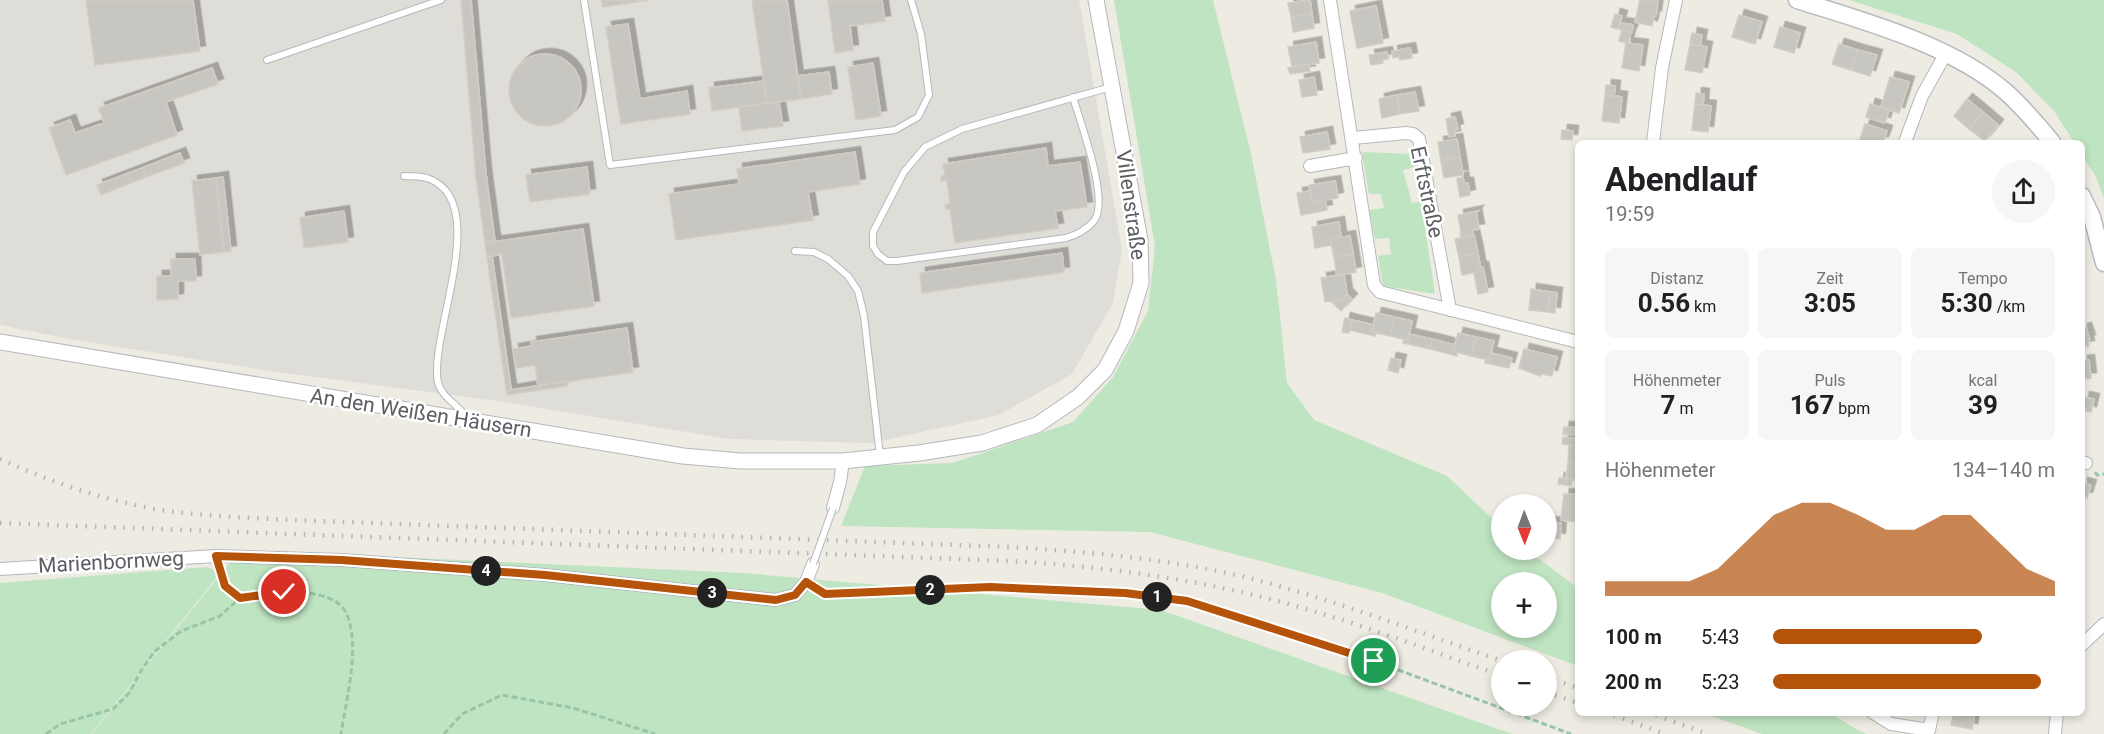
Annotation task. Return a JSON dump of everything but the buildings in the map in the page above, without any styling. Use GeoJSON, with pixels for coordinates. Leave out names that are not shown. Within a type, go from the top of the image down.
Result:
{"type":"FeatureCollection","features":[{"type":"Feature","properties":{"kind":"main road"},"geometry":{"type":"LineString","coordinates":[[1797,0],[1887,30],[1946,53],[2005,91],[2050,140]]}},
{"type":"Feature","properties":{"kind":"main road"},"geometry":{"type":"LineString","coordinates":[[2085,202],[2092,217],[2104,263]]}},
{"type":"Feature","properties":{"kind":"street","name":"Villenstraße"},"geometry":{"type":"LineString","coordinates":[[843,461],[982,443],[1037,425],[1078,397],[1105,370],[1126,331],[1141,283],[1140,240],[1096,0]]}},
{"type":"Feature","properties":{"kind":"street"},"geometry":{"type":"LineString","coordinates":[[1330,0],[1374,285],[1380,292],[1575,341]]}},
{"type":"Feature","properties":{"kind":"street"},"geometry":{"type":"LineString","coordinates":[[1653,140],[1662,68],[1676,0]]}},
{"type":"Feature","properties":{"kind":"street"},"geometry":{"type":"LineString","coordinates":[[1906,140],[1922,96],[1946,53]]}},
{"type":"Feature","properties":{"kind":"street","name":"Erftstraße"},"geometry":{"type":"LineString","coordinates":[[1353,138],[1406,133],[1413,134],[1419,139],[1450,310]]}},
{"type":"Feature","properties":{"kind":"street"},"geometry":{"type":"LineString","coordinates":[[1310,166],[1356,158]]}},
{"type":"Feature","properties":{"kind":"street","name":"An den Weißen Häusern"},"geometry":{"type":"LineString","coordinates":[[0,342],[683,456],[740,461],[843,461]]}},
{"type":"Feature","properties":{"kind":"street"},"geometry":{"type":"LineString","coordinates":[[833,508],[843,461]]}},
{"type":"Feature","properties":{"kind":"street","name":"Marienbornweg"},"geometry":{"type":"LineString","coordinates":[[0,569],[216,556],[342,560],[545,575],[776,600],[795,595],[806,582]]}},
{"type":"Feature","properties":{"kind":"street"},"geometry":{"type":"LineString","coordinates":[[806,582],[813,564]]}},
{"type":"Feature","properties":{"kind":"street"},"geometry":{"type":"LineString","coordinates":[[2085,642],[2104,624]]}},
{"type":"Feature","properties":{"kind":"street"},"geometry":{"type":"LineString","coordinates":[[1878,716],[1891,724],[1929,730],[1932,716]]}},
{"type":"Feature","properties":{"kind":"street"},"geometry":{"type":"LineString","coordinates":[[2055,734],[2057,716]]}},
{"type":"Feature","properties":{"kind":"lane"},"geometry":{"type":"LineString","coordinates":[[267,60],[441,0]]}},
{"type":"Feature","properties":{"kind":"lane"},"geometry":{"type":"LineString","coordinates":[[584,0],[610,165],[895,130],[918,117],[929,95],[921,34],[910,0]]}},
{"type":"Feature","properties":{"kind":"lane"},"geometry":{"type":"LineString","coordinates":[[1073,97],[1098,186],[1099,203],[1094,221],[1077,234],[1066,238],[897,261],[887,261],[878,254],[873,246],[873,232],[904,172],[925,147],[962,129],[1073,97],[1112,87]]}},
{"type":"Feature","properties":{"kind":"lane"},"geometry":{"type":"LineString","coordinates":[[404,176],[426,178],[440,185],[449,196],[454,210],[458,242],[439,349],[437,374],[441,391],[460,408],[469,421]]}},
{"type":"Feature","properties":{"kind":"lane"},"geometry":{"type":"LineString","coordinates":[[795,251],[814,252],[828,259],[848,276],[858,291],[864,316],[880,457]]}},
{"type":"Feature","properties":{"kind":"lane"},"geometry":{"type":"LineString","coordinates":[[813,564],[833,508]]}},
{"type":"Feature","properties":{"kind":"path"},"geometry":{"type":"LineString","coordinates":[[2097,475],[2104,474]]}},
{"type":"Feature","properties":{"kind":"path"},"geometry":{"type":"LineString","coordinates":[[216,556],[225,586],[240,598]]}},
{"type":"Feature","properties":{"kind":"path"},"geometry":{"type":"LineString","coordinates":[[806,582],[825,594],[990,587],[1125,593],[1187,601],[1374,661],[1571,734]]}},
{"type":"Feature","properties":{"kind":"path"},"geometry":{"type":"LineString","coordinates":[[46,734],[60,724],[113,709],[129,693],[154,652],[181,631],[220,616],[240,598],[284,592],[320,595],[336,602],[345,612],[354,650],[341,734]]}},
{"type":"Feature","properties":{"kind":"path"},"geometry":{"type":"LineString","coordinates":[[444,734],[462,714],[502,695],[573,708],[655,734]]}},
{"type":"Feature","properties":{"kind":"shaded area"},"geometry":{"type":"Polygon","coordinates":[[[0,0],[1079,0],[1122,250],[1113,303],[1072,374],[999,415],[872,443],[729,439],[505,402],[277,372],[69,339],[0,325],[0,0]]]}},
{"type":"Feature","properties":{"kind":"green space"},"geometry":{"type":"Polygon","coordinates":[[[1114,0],[1213,0],[1251,154],[1276,280],[1287,383],[1314,420],[1447,476],[1491,518],[1491,560],[1541,560],[1557,572],[1491,572],[1491,634],[1382,593],[1150,532],[841,526],[865,466],[953,463],[1073,422],[1113,377],[1148,311],[1155,246],[1114,0]]]}},
{"type":"Feature","properties":{"kind":"green space"},"geometry":{"type":"Polygon","coordinates":[[[1849,0],[2104,0],[2104,198],[2096,177],[2085,160],[2085,140],[2073,140],[2054,111],[2016,72],[1957,34],[1849,0]]]}},
{"type":"Feature","properties":{"kind":"green space"},"geometry":{"type":"Polygon","coordinates":[[[1362,152],[1414,154],[1416,167],[1403,170],[1412,203],[1421,201],[1435,294],[1383,286],[1378,256],[1391,254],[1389,238],[1375,239],[1369,210],[1384,208],[1381,194],[1369,194],[1362,152]]]}},
{"type":"Feature","properties":{"kind":"green space"},"geometry":{"type":"Polygon","coordinates":[[[240,550],[743,573],[1161,610],[1512,734],[92,734],[240,550]]]}},
{"type":"Feature","properties":{"kind":"green space"},"geometry":{"type":"Polygon","coordinates":[[[207,567],[221,572],[91,734],[0,734],[0,583],[207,567]]]}},
{"type":"Feature","properties":{"kind":"green space"},"geometry":{"type":"Polygon","coordinates":[[[1557,572],[1575,586],[1575,665],[1557,658],[1557,650],[1535,650],[1503,638],[1557,638],[1557,572]]]}},
{"type":"Feature","properties":{"kind":"green space"},"geometry":{"type":"Polygon","coordinates":[[[1711,716],[1835,716],[1867,734],[1762,734],[1711,716]]]}},
{"type":"Feature","properties":{"kind":"railway"},"geometry":{"type":"LineString","coordinates":[[0,459],[61,484],[103,497],[167,511],[198,514],[292,520],[1009,547],[1160,561],[1220,571],[1313,596],[1491,657]]}},
{"type":"Feature","properties":{"kind":"railway"},"geometry":{"type":"LineString","coordinates":[[0,523],[1010,561],[1099,569],[1187,581],[1278,601],[1375,631],[1491,672]]}},
{"type":"Feature","properties":{"kind":"railway"},"geometry":{"type":"LineString","coordinates":[[1557,681],[1575,687]]}},
{"type":"Feature","properties":{"kind":"railway"},"geometry":{"type":"LineString","coordinates":[[1557,696],[1575,702]]}},
{"type":"Feature","properties":{"kind":"railway"},"geometry":{"type":"LineString","coordinates":[[1616,716],[1665,734]]}},
{"type":"Feature","properties":{"kind":"railway"},"geometry":{"type":"LineString","coordinates":[[1658,716],[1708,734]]}},
{"type":"Feature","properties":{"kind":"route"},"geometry":{"type":"LineString","coordinates":[[284,592],[240,598],[232,594],[225,586],[216,556],[342,560],[545,575],[776,600],[795,595],[806,582],[825,594],[990,587],[1125,593],[1187,601],[1374,661]]}}]}
